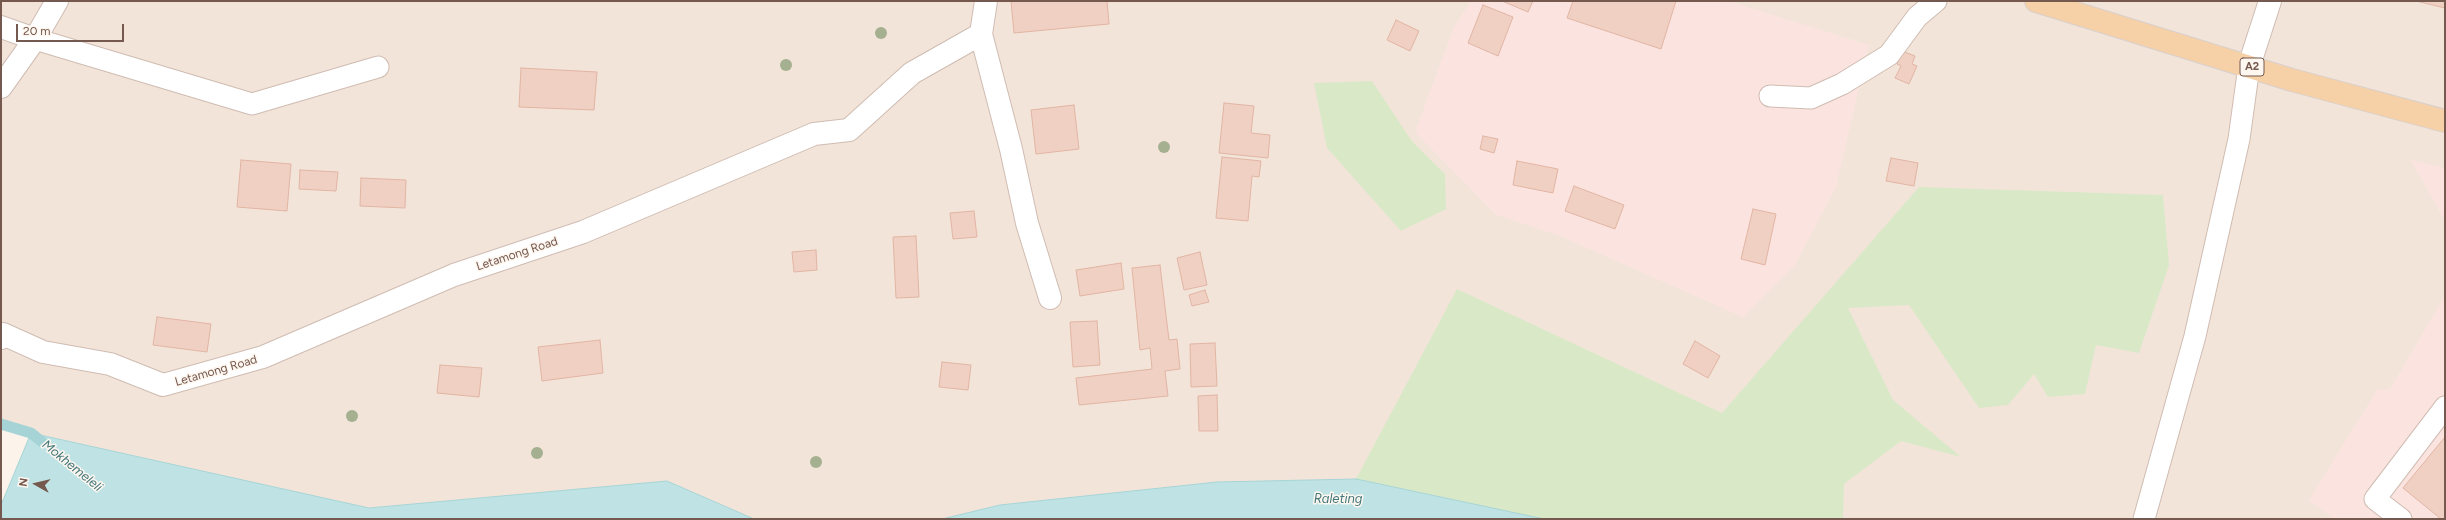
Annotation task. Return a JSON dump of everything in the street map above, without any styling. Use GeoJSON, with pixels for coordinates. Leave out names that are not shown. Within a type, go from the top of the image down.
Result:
{"type":"FeatureCollection","features":[{"type":"Feature","properties":{"kind":"main road","name":"A2"},"geometry":{"type":"LineString","coordinates":[[2036,1],[2292,80],[2445,121]]}},
{"type":"Feature","properties":{"kind":"street"},"geometry":{"type":"LineString","coordinates":[[1,87],[35,39],[57,1]]}},
{"type":"Feature","properties":{"kind":"street"},"geometry":{"type":"LineString","coordinates":[[986,1],[981,34],[1011,149],[1026,223],[1050,298]]}},
{"type":"Feature","properties":{"kind":"street"},"geometry":{"type":"LineString","coordinates":[[2249,66],[2270,1]]}},
{"type":"Feature","properties":{"kind":"street"},"geometry":{"type":"LineString","coordinates":[[1,27],[35,39]]}},
{"type":"Feature","properties":{"kind":"street","name":"Letamong Road"},"geometry":{"type":"LineString","coordinates":[[2,335],[43,352],[110,364],[162,385],[263,357],[454,275],[582,232],[814,134],[849,130],[912,73],[981,34]]}},
{"type":"Feature","properties":{"kind":"lane"},"geometry":{"type":"LineString","coordinates":[[1770,96],[1811,98],[1842,84],[1889,55],[1917,17],[1936,1]]}},
{"type":"Feature","properties":{"kind":"lane"},"geometry":{"type":"LineString","coordinates":[[35,39],[252,104],[378,67]]}},
{"type":"Feature","properties":{"kind":"lane"},"geometry":{"type":"LineString","coordinates":[[2144,519],[2195,336],[2239,138],[2249,66]]}},
{"type":"Feature","properties":{"kind":"lane"},"geometry":{"type":"LineString","coordinates":[[2401,519],[2375,499],[2445,407]]}},
{"type":"Feature","properties":{"kind":"shaded area"},"geometry":{"type":"Polygon","coordinates":[[[1,1],[2445,1],[2445,519],[1544,519],[1356,479],[1217,482],[1000,505],[942,519],[754,519],[667,481],[369,508],[31,433],[1,420],[1,1]]]}},
{"type":"Feature","properties":{"kind":"shaded area"},"geometry":{"type":"Polygon","coordinates":[[[1471,1],[1728,1],[1869,45],[1836,187],[1795,265],[1743,317],[1558,235],[1495,214],[1415,132],[1454,27],[1471,1]]]}},
{"type":"Feature","properties":{"kind":"shaded area"},"geometry":{"type":"Polygon","coordinates":[[[2411,160],[2445,168],[2445,221],[2411,160]]]}},
{"type":"Feature","properties":{"kind":"shaded area"},"geometry":{"type":"Polygon","coordinates":[[[2445,296],[2445,519],[2334,519],[2309,500],[2377,390],[2390,389],[2445,296]]]}},
{"type":"Feature","properties":{"kind":"green space"},"geometry":{"type":"Polygon","coordinates":[[[1372,81],[1411,140],[1445,174],[1446,209],[1401,231],[1327,148],[1314,83],[1372,81]]]}},
{"type":"Feature","properties":{"kind":"green space"},"geometry":{"type":"Polygon","coordinates":[[[1919,187],[2163,195],[2169,265],[2139,353],[2096,345],[2085,394],[2048,397],[2034,374],[2008,405],[1979,408],[1909,305],[1848,308],[1893,400],[1961,457],[1901,441],[1844,484],[1843,519],[1544,519],[1356,479],[1457,289],[1722,413],[1919,187]]]}},
{"type":"Feature","properties":{"kind":"water"},"geometry":{"type":"Polygon","coordinates":[[[31,433],[369,508],[667,481],[754,519],[1,519],[1,505],[31,433]]]}},
{"type":"Feature","properties":{"kind":"water","name":"Raleting"},"geometry":{"type":"Polygon","coordinates":[[[1356,479],[1544,519],[942,519],[1000,505],[1217,482],[1356,479]]]}},
{"type":"Feature","properties":{"kind":"building"},"geometry":{"type":"Polygon","coordinates":[[[1011,1],[1107,1],[1109,24],[1014,33],[1011,1]]]}},
{"type":"Feature","properties":{"kind":"building"},"geometry":{"type":"Polygon","coordinates":[[[1502,1],[1533,1],[1528,12],[1502,1]]]}},
{"type":"Feature","properties":{"kind":"building"},"geometry":{"type":"Polygon","coordinates":[[[1573,1],[1676,1],[1661,49],[1567,18],[1573,1]]]}},
{"type":"Feature","properties":{"kind":"building"},"geometry":{"type":"Polygon","coordinates":[[[2416,1],[2445,1],[2445,8],[2416,1]]]}},
{"type":"Feature","properties":{"kind":"building"},"geometry":{"type":"Polygon","coordinates":[[[1483,5],[1513,17],[1498,56],[1468,43],[1483,5]]]}},
{"type":"Feature","properties":{"kind":"building"},"geometry":{"type":"Polygon","coordinates":[[[1396,20],[1419,31],[1410,51],[1387,40],[1396,20]]]}},
{"type":"Feature","properties":{"kind":"building"},"geometry":{"type":"Polygon","coordinates":[[[1902,51],[1915,56],[1912,64],[1917,66],[1909,84],[1895,78],[1901,66],[1897,64],[1902,51]]]}},
{"type":"Feature","properties":{"kind":"building"},"geometry":{"type":"Polygon","coordinates":[[[521,68],[597,72],[594,110],[519,107],[521,68]]]}},
{"type":"Feature","properties":{"kind":"building"},"geometry":{"type":"Polygon","coordinates":[[[1224,103],[1254,106],[1251,133],[1270,135],[1268,158],[1219,153],[1224,103]]]}},
{"type":"Feature","properties":{"kind":"building"},"geometry":{"type":"Polygon","coordinates":[[[1074,105],[1079,149],[1036,154],[1031,110],[1074,105]]]}},
{"type":"Feature","properties":{"kind":"building"},"geometry":{"type":"Polygon","coordinates":[[[1483,136],[1498,139],[1494,153],[1480,149],[1483,136]]]}},
{"type":"Feature","properties":{"kind":"building"},"geometry":{"type":"Polygon","coordinates":[[[1222,157],[1261,161],[1259,177],[1252,176],[1248,221],[1216,218],[1222,157]]]}},
{"type":"Feature","properties":{"kind":"building"},"geometry":{"type":"Polygon","coordinates":[[[1891,158],[1918,163],[1914,186],[1886,181],[1891,158]]]}},
{"type":"Feature","properties":{"kind":"building"},"geometry":{"type":"Polygon","coordinates":[[[241,160],[291,164],[287,211],[237,207],[241,160]]]}},
{"type":"Feature","properties":{"kind":"building"},"geometry":{"type":"Polygon","coordinates":[[[1517,161],[1558,169],[1553,193],[1513,185],[1517,161]]]}},
{"type":"Feature","properties":{"kind":"building"},"geometry":{"type":"Polygon","coordinates":[[[300,170],[338,172],[336,191],[299,189],[300,170]]]}},
{"type":"Feature","properties":{"kind":"building"},"geometry":{"type":"Polygon","coordinates":[[[361,178],[406,180],[405,208],[360,206],[361,178]]]}},
{"type":"Feature","properties":{"kind":"building"},"geometry":{"type":"Polygon","coordinates":[[[1574,186],[1624,205],[1615,229],[1565,211],[1574,186]]]}},
{"type":"Feature","properties":{"kind":"building"},"geometry":{"type":"Polygon","coordinates":[[[1753,209],[1776,214],[1765,265],[1741,259],[1753,209]]]}},
{"type":"Feature","properties":{"kind":"building"},"geometry":{"type":"Polygon","coordinates":[[[974,211],[977,237],[953,239],[950,213],[974,211]]]}},
{"type":"Feature","properties":{"kind":"building"},"geometry":{"type":"Polygon","coordinates":[[[916,236],[919,297],[896,298],[893,237],[916,236]]]}},
{"type":"Feature","properties":{"kind":"building"},"geometry":{"type":"Polygon","coordinates":[[[816,250],[817,270],[794,272],[792,252],[816,250]]]}},
{"type":"Feature","properties":{"kind":"building"},"geometry":{"type":"Polygon","coordinates":[[[1200,252],[1207,285],[1184,290],[1177,258],[1200,252]]]}},
{"type":"Feature","properties":{"kind":"building"},"geometry":{"type":"Polygon","coordinates":[[[1121,263],[1124,289],[1080,296],[1076,270],[1121,263]]]}},
{"type":"Feature","properties":{"kind":"building"},"geometry":{"type":"Polygon","coordinates":[[[1160,265],[1169,340],[1177,339],[1180,369],[1165,371],[1168,396],[1079,405],[1076,378],[1152,369],[1150,348],[1140,350],[1132,268],[1160,265]]]}},
{"type":"Feature","properties":{"kind":"building"},"geometry":{"type":"Polygon","coordinates":[[[1205,290],[1209,302],[1192,306],[1189,295],[1205,290]]]}},
{"type":"Feature","properties":{"kind":"building"},"geometry":{"type":"Polygon","coordinates":[[[157,317],[211,324],[207,352],[153,345],[157,317]]]}},
{"type":"Feature","properties":{"kind":"building"},"geometry":{"type":"Polygon","coordinates":[[[1097,321],[1100,365],[1073,367],[1070,322],[1097,321]]]}},
{"type":"Feature","properties":{"kind":"building"},"geometry":{"type":"Polygon","coordinates":[[[600,340],[603,373],[542,381],[538,347],[600,340]]]}},
{"type":"Feature","properties":{"kind":"building"},"geometry":{"type":"Polygon","coordinates":[[[1695,341],[1720,356],[1708,378],[1683,364],[1695,341]]]}},
{"type":"Feature","properties":{"kind":"building"},"geometry":{"type":"Polygon","coordinates":[[[1215,343],[1217,386],[1191,387],[1190,344],[1215,343]]]}},
{"type":"Feature","properties":{"kind":"building"},"geometry":{"type":"Polygon","coordinates":[[[942,362],[971,365],[968,390],[939,387],[942,362]]]}},
{"type":"Feature","properties":{"kind":"building"},"geometry":{"type":"Polygon","coordinates":[[[440,365],[482,368],[479,397],[437,393],[440,365]]]}},
{"type":"Feature","properties":{"kind":"building"},"geometry":{"type":"Polygon","coordinates":[[[1217,395],[1218,431],[1199,431],[1198,396],[1217,395]]]}},
{"type":"Feature","properties":{"kind":"building"},"geometry":{"type":"Polygon","coordinates":[[[2445,437],[2445,519],[2441,519],[2403,488],[2445,437]]]}},
{"type":"Feature","properties":{"kind":"waterway","name":"Mokhemeleli"},"geometry":{"type":"LineString","coordinates":[[1,424],[31,433],[42,442]]}}]}
